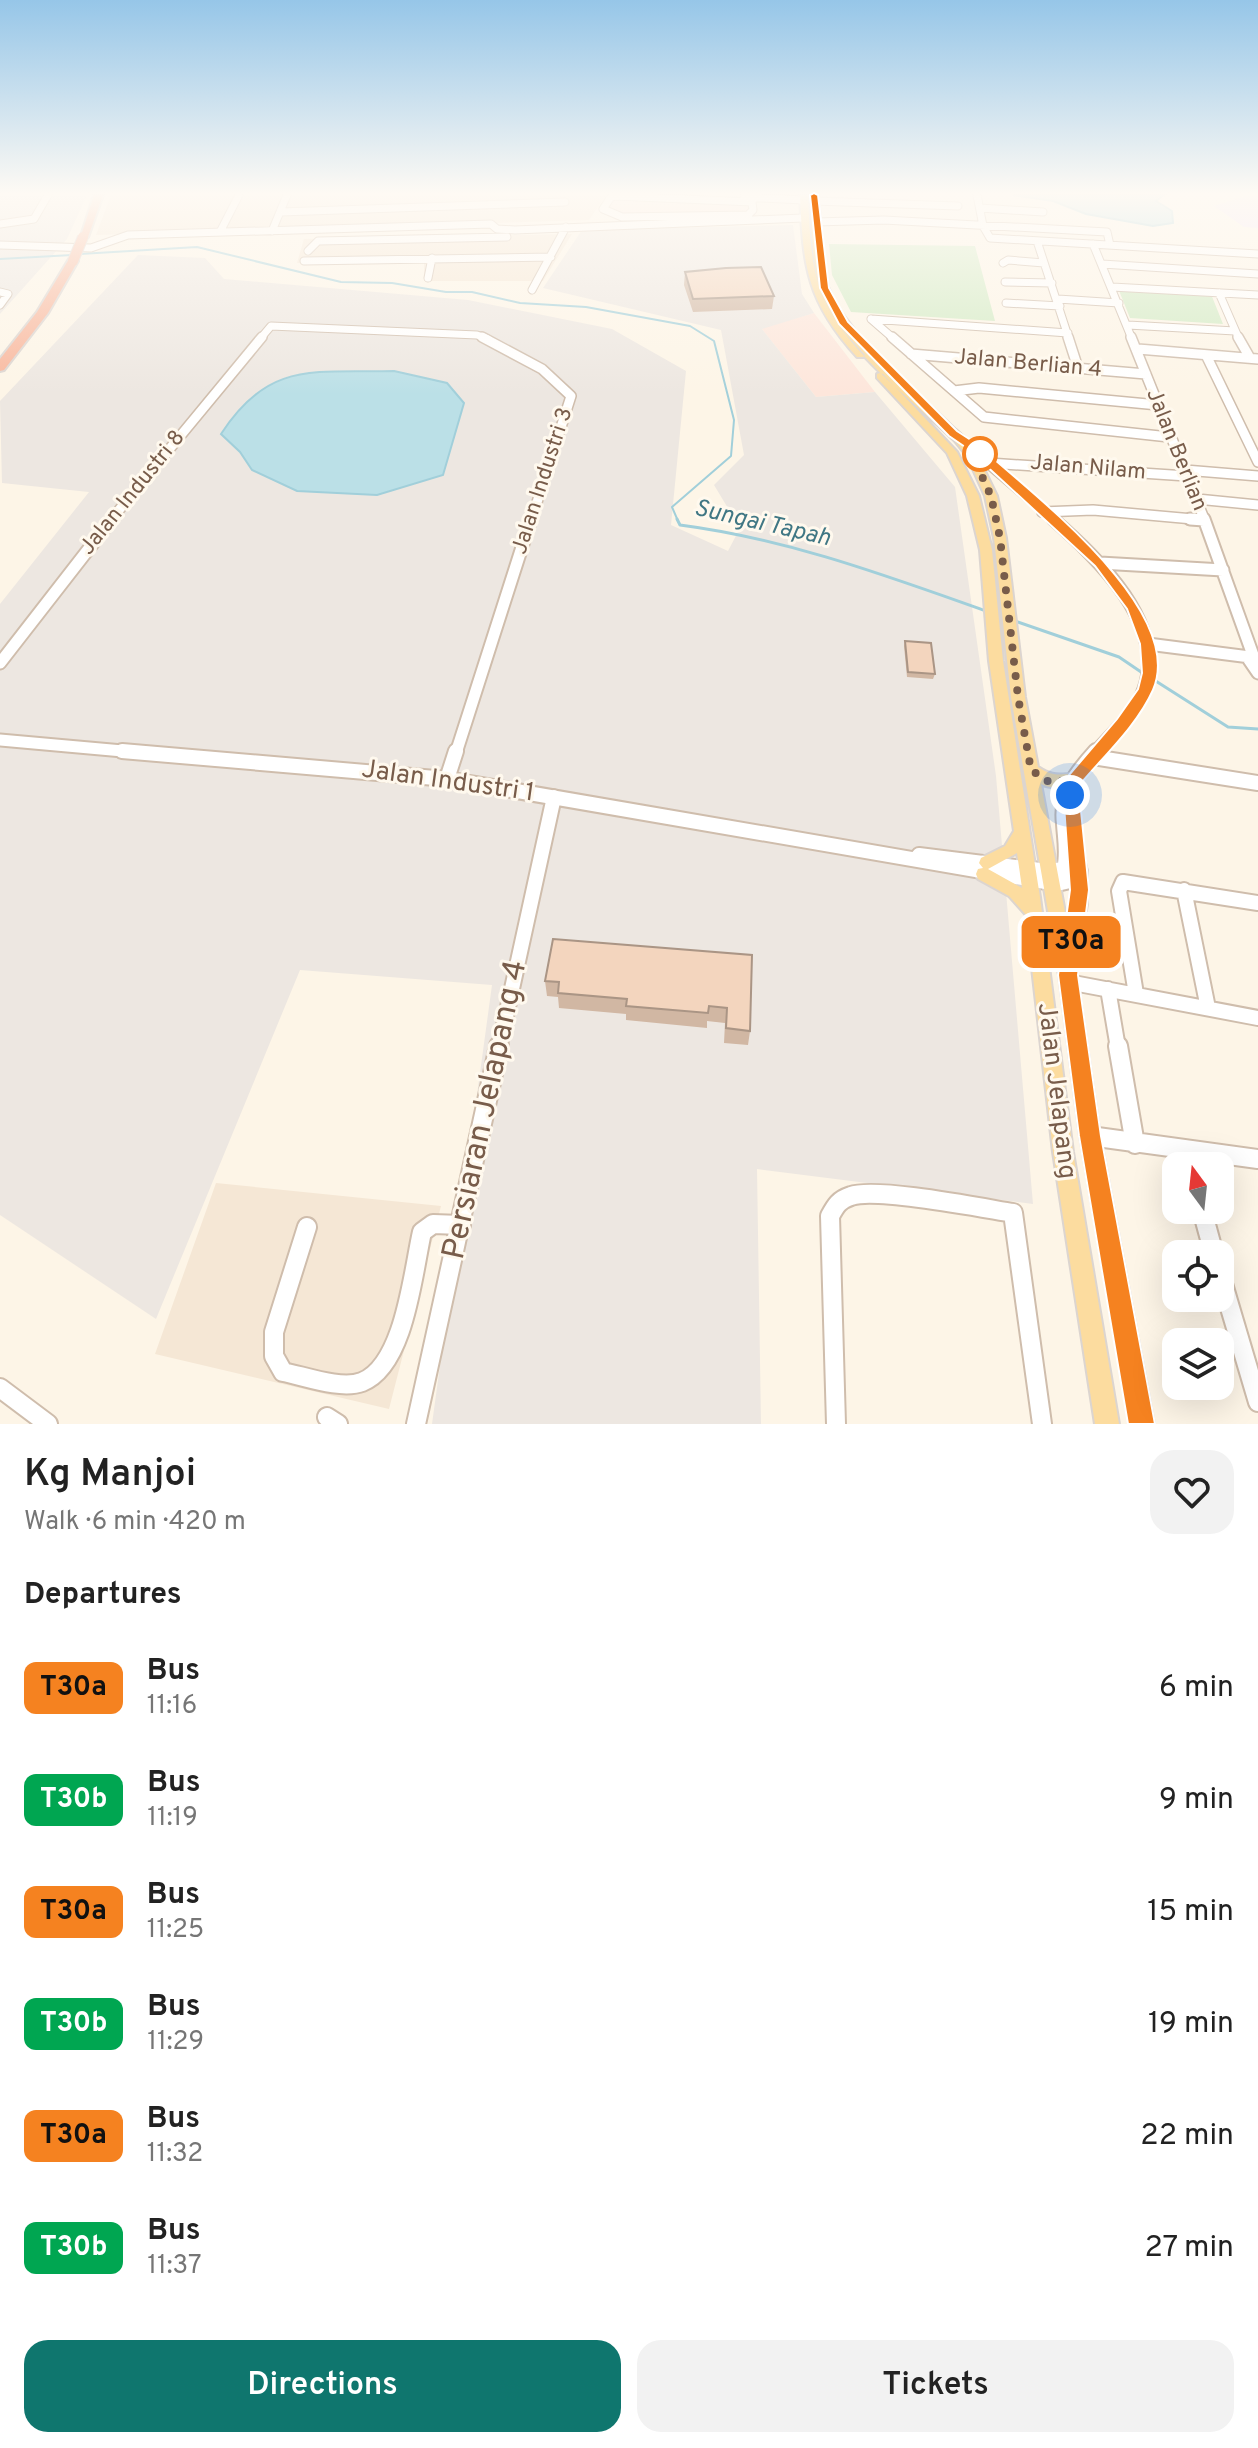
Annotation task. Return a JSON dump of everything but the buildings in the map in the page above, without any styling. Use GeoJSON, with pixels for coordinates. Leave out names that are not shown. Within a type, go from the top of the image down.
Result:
{"type":"FeatureCollection","features":[{"type":"Feature","properties":{"kind":"highway"},"geometry":{"type":"LineString","coordinates":[[0,367],[42,313],[73,261]]}},
{"type":"Feature","properties":{"kind":"main road","name":"Jalan Jelapang"},"geometry":{"type":"LineString","coordinates":[[809,261],[811,279],[830,323],[952,452],[973,496],[986,550],[993,626],[1034,914],[1063,1152],[1107,1424]]}},
{"type":"Feature","properties":{"kind":"main road","name":"Jalan Jelapang"},"geometry":{"type":"LineString","coordinates":[[821,261],[825,288],[843,324],[983,466],[991,496],[1031,770],[1068,978],[1090,1136],[1142,1424]]}},
{"type":"Feature","properties":{"kind":"main road"},"geometry":{"type":"LineString","coordinates":[[952,452],[958,447],[953,433]]}},
{"type":"Feature","properties":{"kind":"main road"},"geometry":{"type":"LineString","coordinates":[[952,452],[983,466]]}},
{"type":"Feature","properties":{"kind":"main road"},"geometry":{"type":"LineString","coordinates":[[1031,770],[1049,782],[1075,780]]}},
{"type":"Feature","properties":{"kind":"main road"},"geometry":{"type":"LineString","coordinates":[[1021,831],[1011,850],[986,869],[1015,891],[1034,914]]}},
{"type":"Feature","properties":{"kind":"main road"},"geometry":{"type":"LineString","coordinates":[[1068,978],[1079,904],[1079,870]]}},
{"type":"Feature","properties":{"kind":"street"},"geometry":{"type":"LineString","coordinates":[[428,278],[431,261]]}},
{"type":"Feature","properties":{"kind":"street"},"geometry":{"type":"LineString","coordinates":[[532,290],[548,261]]}},
{"type":"Feature","properties":{"kind":"street"},"geometry":{"type":"LineString","coordinates":[[1025,261],[1044,263],[1078,368]]}},
{"type":"Feature","properties":{"kind":"street"},"geometry":{"type":"LineString","coordinates":[[1102,264],[1258,274]]}},
{"type":"Feature","properties":{"kind":"street","name":"Jalan Berlian"},"geometry":{"type":"LineString","coordinates":[[1102,264],[1138,349],[1169,437],[1197,499],[1258,673]]}},
{"type":"Feature","properties":{"kind":"street"},"geometry":{"type":"LineString","coordinates":[[1005,282],[1052,283]]}},
{"type":"Feature","properties":{"kind":"street"},"geometry":{"type":"LineString","coordinates":[[1112,287],[1258,295]]}},
{"type":"Feature","properties":{"kind":"street"},"geometry":{"type":"LineString","coordinates":[[0,292],[8,294],[0,305]]}},
{"type":"Feature","properties":{"kind":"street"},"geometry":{"type":"LineString","coordinates":[[1219,293],[1235,331],[1254,358]]}},
{"type":"Feature","properties":{"kind":"street"},"geometry":{"type":"LineString","coordinates":[[1006,303],[1119,303]]}},
{"type":"Feature","properties":{"kind":"street"},"geometry":{"type":"LineString","coordinates":[[1068,333],[871,319],[976,412],[992,420],[1169,437]]}},
{"type":"Feature","properties":{"kind":"street"},"geometry":{"type":"LineString","coordinates":[[1128,325],[1235,331]]}},
{"type":"Feature","properties":{"kind":"street","name":"Jalan Industri 8"},"geometry":{"type":"LineString","coordinates":[[0,663],[151,468],[271,326]]}},
{"type":"Feature","properties":{"kind":"street","name":"Jalan Industri 3"},"geometry":{"type":"LineString","coordinates":[[271,326],[477,335],[495,340],[561,385],[571,396],[447,779]]}},
{"type":"Feature","properties":{"kind":"street"},"geometry":{"type":"LineString","coordinates":[[998,327],[1000,340]]}},
{"type":"Feature","properties":{"kind":"street"},"geometry":{"type":"LineString","coordinates":[[1138,349],[1254,358]]}},
{"type":"Feature","properties":{"kind":"street","name":"Jalan Berlian 4"},"geometry":{"type":"LineString","coordinates":[[911,354],[1146,374]]}},
{"type":"Feature","properties":{"kind":"street"},"geometry":{"type":"LineString","coordinates":[[1206,355],[1258,462]]}},
{"type":"Feature","properties":{"kind":"street"},"geometry":{"type":"LineString","coordinates":[[954,391],[979,388],[1158,405]]}},
{"type":"Feature","properties":{"kind":"street","name":"Jalan Nilam"},"geometry":{"type":"LineString","coordinates":[[983,466],[1029,463],[1258,476]]}},
{"type":"Feature","properties":{"kind":"street"},"geometry":{"type":"LineString","coordinates":[[983,466],[1100,563],[1134,608],[1148,644],[1145,689],[1123,723],[1066,790],[1061,811],[1066,865],[1062,871],[1049,877]]}},
{"type":"Feature","properties":{"kind":"street"},"geometry":{"type":"LineString","coordinates":[[1197,499],[1258,505]]}},
{"type":"Feature","properties":{"kind":"street"},"geometry":{"type":"LineString","coordinates":[[1042,512],[1093,510],[1204,520]]}},
{"type":"Feature","properties":{"kind":"street"},"geometry":{"type":"LineString","coordinates":[[1100,563],[1223,570]]}},
{"type":"Feature","properties":{"kind":"street"},"geometry":{"type":"LineString","coordinates":[[1148,644],[1253,658]]}},
{"type":"Feature","properties":{"kind":"street","name":"Jalan Industri 1"},"geometry":{"type":"LineString","coordinates":[[0,740],[447,779],[892,855],[1049,877]]}},
{"type":"Feature","properties":{"kind":"street"},"geometry":{"type":"LineString","coordinates":[[1093,757],[1258,783]]}},
{"type":"Feature","properties":{"kind":"street"},"geometry":{"type":"LineString","coordinates":[[1049,877],[1070,881],[1079,870],[1070,809],[1075,780]]}},
{"type":"Feature","properties":{"kind":"street","name":"Persiaran Jelapang 4"},"geometry":{"type":"LineString","coordinates":[[416,1424],[554,797]]}},
{"type":"Feature","properties":{"kind":"street"},"geometry":{"type":"LineString","coordinates":[[1136,994],[1119,891],[1123,882],[1134,881],[1258,903]]}},
{"type":"Feature","properties":{"kind":"street"},"geometry":{"type":"LineString","coordinates":[[1184,890],[1208,1008]]}},
{"type":"Feature","properties":{"kind":"street"},"geometry":{"type":"LineString","coordinates":[[1068,978],[1108,989],[1258,1018]]}},
{"type":"Feature","properties":{"kind":"street"},"geometry":{"type":"LineString","coordinates":[[1108,989],[1135,1144]]}},
{"type":"Feature","properties":{"kind":"street"},"geometry":{"type":"LineString","coordinates":[[1090,1136],[1165,1152]]}},
{"type":"Feature","properties":{"kind":"street"},"geometry":{"type":"LineString","coordinates":[[1234,1159],[1258,1159]]}},
{"type":"Feature","properties":{"kind":"street"},"geometry":{"type":"LineString","coordinates":[[836,1424],[830,1216],[837,1202],[855,1194],[932,1200],[1013,1213],[1042,1424]]}},
{"type":"Feature","properties":{"kind":"street"},"geometry":{"type":"LineString","coordinates":[[307,1227],[274,1332],[274,1356],[283,1372],[360,1383],[382,1370],[395,1345],[422,1232],[433,1224],[461,1225]]}},
{"type":"Feature","properties":{"kind":"street"},"geometry":{"type":"LineString","coordinates":[[1231,1312],[1258,1402]]}},
{"type":"Feature","properties":{"kind":"street"},"geometry":{"type":"LineString","coordinates":[[0,1388],[48,1424]]}},
{"type":"Feature","properties":{"kind":"shaded area"},"geometry":{"type":"Polygon","coordinates":[[[0,261],[47,261],[0,314],[0,261]]]}},
{"type":"Feature","properties":{"kind":"shaded area"},"geometry":{"type":"Polygon","coordinates":[[[132,261],[208,261],[224,279],[468,300],[612,329],[686,371],[671,525],[728,551],[740,528],[714,485],[744,455],[721,330],[543,288],[561,261],[798,261],[802,294],[814,313],[762,329],[816,397],[875,392],[955,487],[996,776],[1033,1204],[757,1169],[761,1424],[432,1424],[492,985],[300,970],[156,1319],[0,1215],[0,604],[89,492],[2,483],[0,401],[132,261]]]}},
{"type":"Feature","properties":{"kind":"shaded area"},"geometry":{"type":"Polygon","coordinates":[[[297,261],[395,261],[297,263],[297,261]]]}},
{"type":"Feature","properties":{"kind":"shaded area"},"geometry":{"type":"Polygon","coordinates":[[[424,261],[555,261],[543,281],[424,281],[424,261]]]}},
{"type":"Feature","properties":{"kind":"shaded area"},"geometry":{"type":"Polygon","coordinates":[[[814,313],[875,392],[816,397],[761,328],[814,313]]]}},
{"type":"Feature","properties":{"kind":"shaded area"},"geometry":{"type":"Polygon","coordinates":[[[216,1183],[441,1206],[389,1409],[155,1354],[216,1183]]]}},
{"type":"Feature","properties":{"kind":"green space"},"geometry":{"type":"Polygon","coordinates":[[[831,261],[979,261],[995,321],[851,312],[832,275],[831,261]]]}},
{"type":"Feature","properties":{"kind":"green space"},"geometry":{"type":"Polygon","coordinates":[[[1118,288],[1211,294],[1223,324],[1130,318],[1118,288]]]}},
{"type":"Feature","properties":{"kind":"water"},"geometry":{"type":"Polygon","coordinates":[[[394,371],[447,383],[464,403],[443,475],[377,495],[297,491],[252,470],[240,452],[221,434],[239,410],[257,393],[276,382],[317,372],[394,371]]]}},
{"type":"Feature","properties":{"kind":"waterway","name":"Sungai Tapah"},"geometry":{"type":"LineString","coordinates":[[256,261],[341,282],[392,283],[446,292],[472,292],[520,303],[586,307],[690,326],[714,341],[734,420],[731,456],[672,507],[678,521]]}},
{"type":"Feature","properties":{"kind":"waterway","name":"Sungai Tapah"},"geometry":{"type":"LineString","coordinates":[[678,521],[680,525],[760,539],[837,560],[989,612]]}},
{"type":"Feature","properties":{"kind":"waterway","name":"Sungai Tapah"},"geometry":{"type":"LineString","coordinates":[[1015,621],[1119,657],[1144,674]]}},
{"type":"Feature","properties":{"kind":"waterway","name":"Sungai Tapah"},"geometry":{"type":"LineString","coordinates":[[1151,678],[1228,727],[1258,729]]}},
{"type":"Feature","properties":{"kind":"bus line","name":"T30a"},"geometry":{"type":"LineString","coordinates":[[820,261],[831,305],[843,324],[953,433],[963,438],[1100,563],[1134,608],[1148,644],[1149,673],[1145,689],[1123,723],[1075,780],[1071,791],[1070,815],[1080,890],[1068,975],[1090,1136],[1132,1385],[1142,1424]]}},
{"type":"Feature","properties":{"kind":"route"},"geometry":{"type":"LineString","coordinates":[[980,454],[974,459],[991,496],[1000,538],[1018,697],[1031,770],[1049,782],[1075,780],[1070,795]]}}]}
